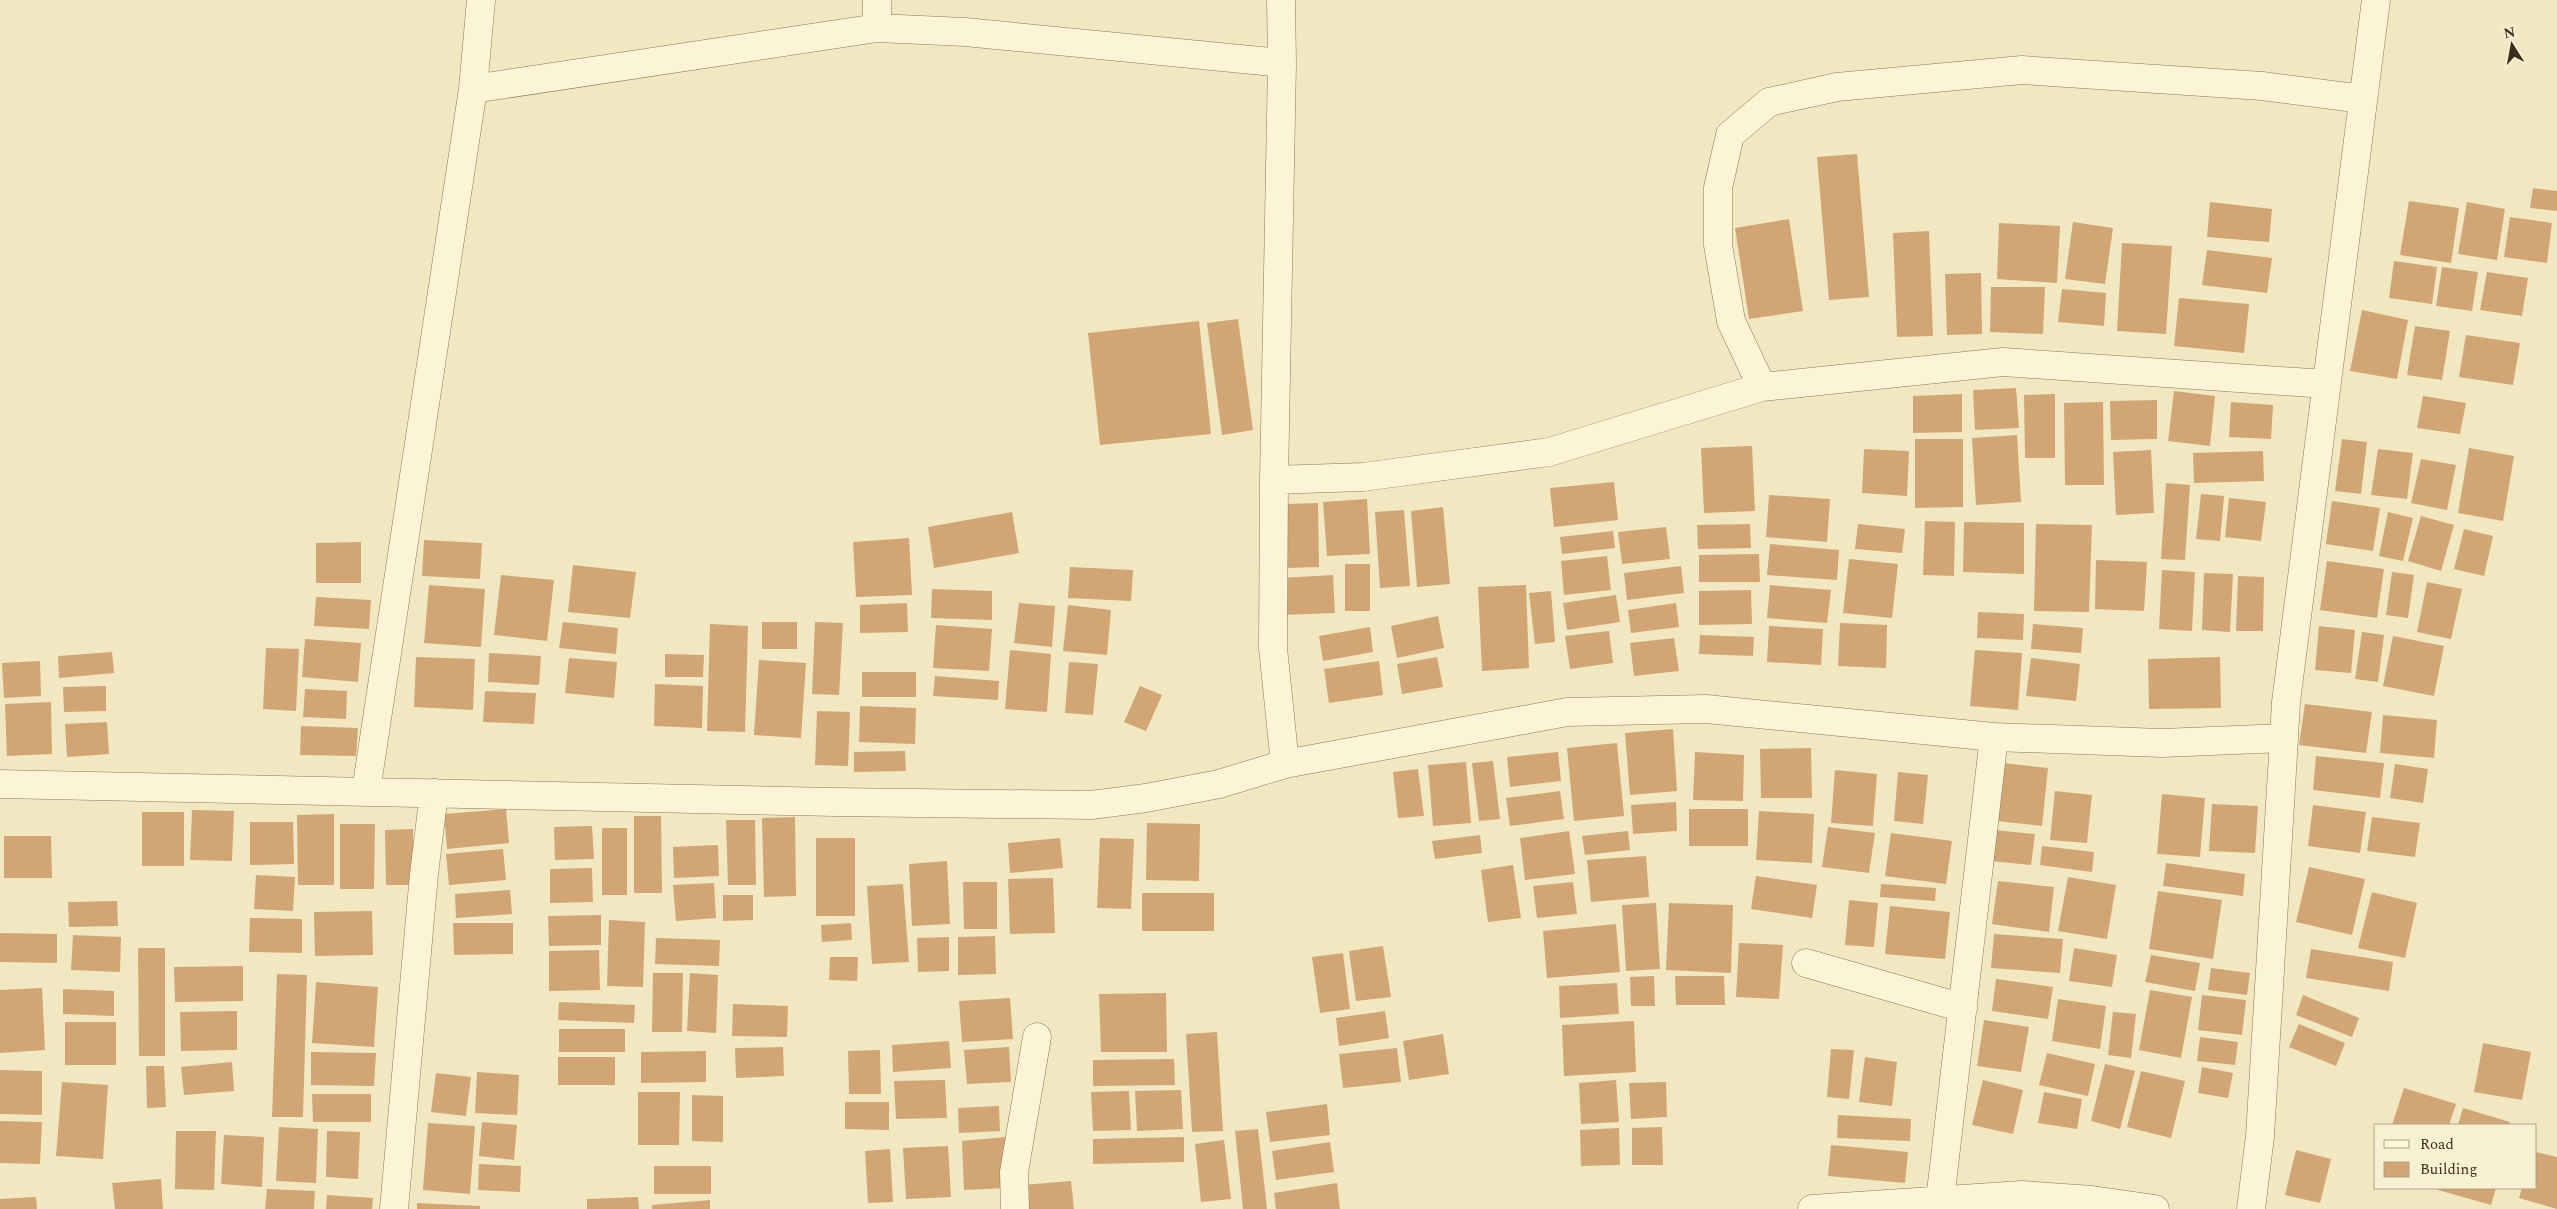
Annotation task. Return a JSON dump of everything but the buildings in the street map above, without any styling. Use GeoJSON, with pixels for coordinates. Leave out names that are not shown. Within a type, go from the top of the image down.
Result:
{"type":"FeatureCollection","features":[{"type":"Feature","properties":{"kind":"street"},"geometry":{"type":"LineString","coordinates":[[366,791],[473,89],[481,0]]}},
{"type":"Feature","properties":{"kind":"street"},"geometry":{"type":"LineString","coordinates":[[877,0],[878,28]]}},
{"type":"Feature","properties":{"kind":"street"},"geometry":{"type":"LineString","coordinates":[[1281,0],[1282,63],[1274,480],[1273,648],[1285,764]]}},
{"type":"Feature","properties":{"kind":"street"},"geometry":{"type":"LineString","coordinates":[[2251,1209],[2260,1136],[2287,692],[2376,0]]}},
{"type":"Feature","properties":{"kind":"street"},"geometry":{"type":"LineString","coordinates":[[473,89],[878,28],[965,32],[1282,63]]}},
{"type":"Feature","properties":{"kind":"street"},"geometry":{"type":"LineString","coordinates":[[1762,387],[1732,321],[1718,245],[1718,188],[1730,135],[1769,102],[1837,87],[2022,70],[2262,86],[2363,99]]}},
{"type":"Feature","properties":{"kind":"street"},"geometry":{"type":"LineString","coordinates":[[1274,480],[1363,477],[1549,452],[1762,387],[2003,362],[2326,384]]}},
{"type":"Feature","properties":{"kind":"street"},"geometry":{"type":"LineString","coordinates":[[0,784],[1091,805],[1146,798],[1219,784],[1285,764],[1567,712],[1706,709],[1994,737],[2162,743],[2284,738]]}},
{"type":"Feature","properties":{"kind":"street"},"geometry":{"type":"LineString","coordinates":[[1940,1204],[1994,737]]}},
{"type":"Feature","properties":{"kind":"street"},"geometry":{"type":"LineString","coordinates":[[394,1209],[424,874],[434,793]]}},
{"type":"Feature","properties":{"kind":"street"},"geometry":{"type":"LineString","coordinates":[[1806,963],[1963,1008]]}},
{"type":"Feature","properties":{"kind":"street"},"geometry":{"type":"LineString","coordinates":[[1015,1209],[1014,1172],[1037,1037]]}},
{"type":"Feature","properties":{"kind":"street"},"geometry":{"type":"LineString","coordinates":[[1812,1209],[1940,1204],[2022,1195],[2092,1200],[2155,1209]]}}]}
